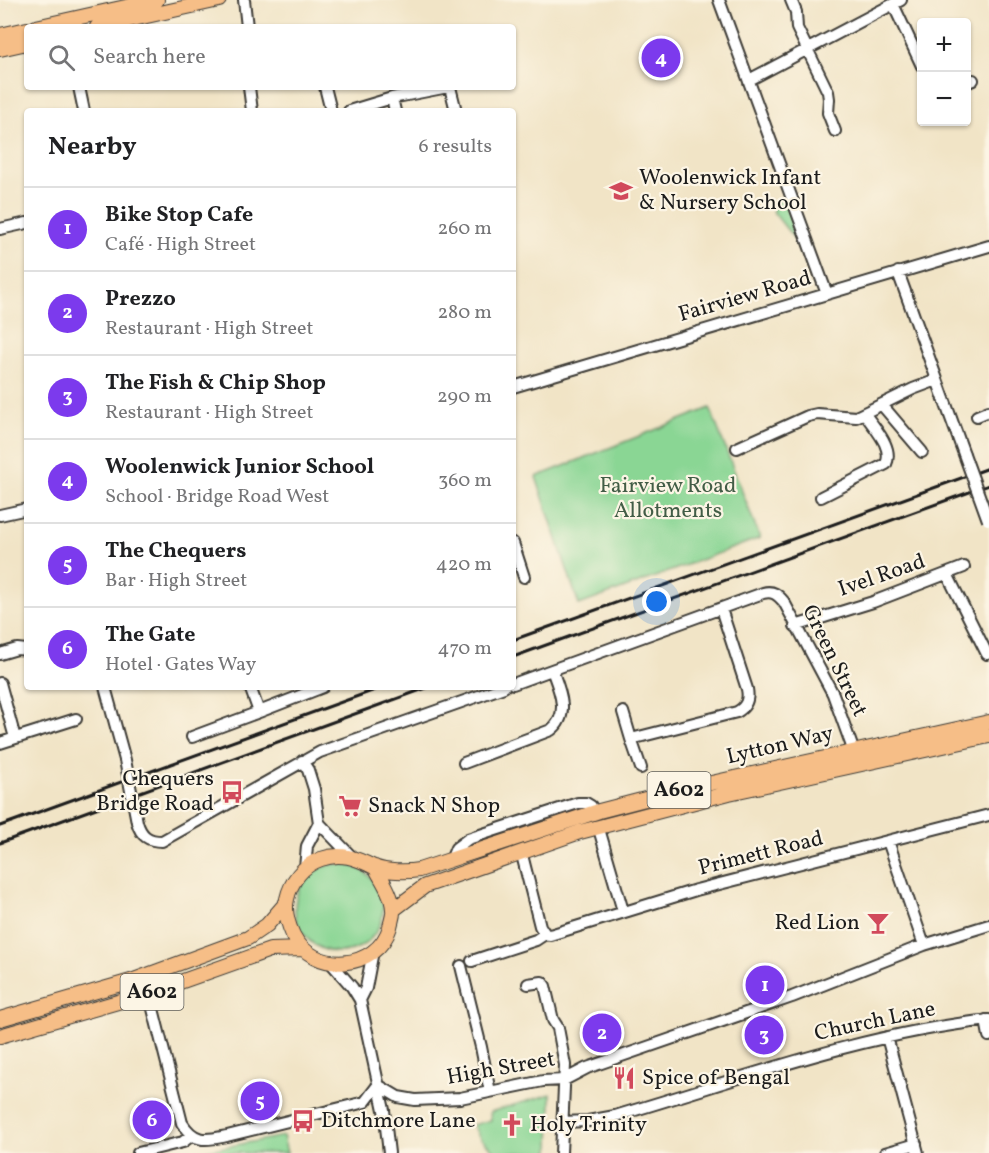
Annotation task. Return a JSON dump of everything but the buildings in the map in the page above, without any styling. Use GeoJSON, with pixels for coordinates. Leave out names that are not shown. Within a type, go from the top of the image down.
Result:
{"type":"FeatureCollection","features":[{"type":"Feature","properties":{"kind":"main road"},"geometry":{"type":"LineString","coordinates":[[49,24],[157,0]]}},
{"type":"Feature","properties":{"kind":"main road"},"geometry":{"type":"LineString","coordinates":[[111,24],[219,0]]}},
{"type":"Feature","properties":{"kind":"main road"},"geometry":{"type":"LineString","coordinates":[[0,35],[24,30]]}},
{"type":"Feature","properties":{"kind":"main road"},"geometry":{"type":"LineString","coordinates":[[0,49],[24,44]]}},
{"type":"Feature","properties":{"kind":"main road","name":"Lytton Way"},"geometry":{"type":"LineString","coordinates":[[351,856],[375,867],[413,871],[599,812],[684,789],[989,722]]}},
{"type":"Feature","properties":{"kind":"main road","name":"Lytton Way"},"geometry":{"type":"LineString","coordinates":[[393,909],[425,885],[521,851],[648,813],[989,736]]}},
{"type":"Feature","properties":{"kind":"main road"},"geometry":{"type":"LineString","coordinates":[[305,868],[321,859],[351,856]]}},
{"type":"Feature","properties":{"kind":"main road"},"geometry":{"type":"LineString","coordinates":[[331,963],[358,960],[373,951],[388,933],[393,909],[388,891],[375,867]]}},
{"type":"Feature","properties":{"kind":"main road","name":"A602"},"geometry":{"type":"LineString","coordinates":[[0,1019],[131,981],[248,938],[267,925],[286,903],[293,882],[305,868]]}},
{"type":"Feature","properties":{"kind":"main road"},"geometry":{"type":"LineString","coordinates":[[286,903],[288,923],[302,949]]}},
{"type":"Feature","properties":{"kind":"main road","name":"A602"},"geometry":{"type":"LineString","coordinates":[[0,1036],[149,993],[270,950],[302,949],[331,963]]}},
{"type":"Feature","properties":{"kind":"street"},"geometry":{"type":"LineString","coordinates":[[244,0],[248,24]]}},
{"type":"Feature","properties":{"kind":"street"},"geometry":{"type":"LineString","coordinates":[[719,0],[827,294]]}},
{"type":"Feature","properties":{"kind":"street"},"geometry":{"type":"LineString","coordinates":[[791,0],[796,12],[797,28],[828,92],[830,99],[828,113],[835,131]]}},
{"type":"Feature","properties":{"kind":"street"},"geometry":{"type":"LineString","coordinates":[[749,80],[898,1],[917,55]]}},
{"type":"Feature","properties":{"kind":"street"},"geometry":{"type":"LineString","coordinates":[[80,90],[84,108]]}},
{"type":"Feature","properties":{"kind":"street"},"geometry":{"type":"LineString","coordinates":[[249,90],[252,108]]}},
{"type":"Feature","properties":{"kind":"street"},"geometry":{"type":"LineString","coordinates":[[326,90],[330,108]]}},
{"type":"Feature","properties":{"kind":"street"},"geometry":{"type":"LineString","coordinates":[[359,108],[392,98],[433,90]]}},
{"type":"Feature","properties":{"kind":"street"},"geometry":{"type":"LineString","coordinates":[[450,90],[455,108]]}},
{"type":"Feature","properties":{"kind":"street"},"geometry":{"type":"LineString","coordinates":[[392,98],[394,108]]}},
{"type":"Feature","properties":{"kind":"street"},"geometry":{"type":"LineString","coordinates":[[0,229],[24,224]]}},
{"type":"Feature","properties":{"kind":"street","name":"Fairview Road"},"geometry":{"type":"LineString","coordinates":[[516,386],[989,246]]}},
{"type":"Feature","properties":{"kind":"street"},"geometry":{"type":"LineString","coordinates":[[898,272],[988,522]]}},
{"type":"Feature","properties":{"kind":"street"},"geometry":{"type":"LineString","coordinates":[[737,448],[808,416],[818,414],[849,418],[865,414],[913,389],[937,380]]}},
{"type":"Feature","properties":{"kind":"street"},"geometry":{"type":"LineString","coordinates":[[882,405],[922,452]]}},
{"type":"Feature","properties":{"kind":"street"},"geometry":{"type":"LineString","coordinates":[[977,416],[989,411]]}},
{"type":"Feature","properties":{"kind":"street"},"geometry":{"type":"LineString","coordinates":[[821,497],[886,465],[889,458],[888,450],[865,414]]}},
{"type":"Feature","properties":{"kind":"street"},"geometry":{"type":"LineString","coordinates":[[0,515],[24,510]]}},
{"type":"Feature","properties":{"kind":"street"},"geometry":{"type":"LineString","coordinates":[[516,552],[524,577]]}},
{"type":"Feature","properties":{"kind":"street","name":"Ivel Road"},"geometry":{"type":"LineString","coordinates":[[795,626],[873,602],[964,567]]}},
{"type":"Feature","properties":{"kind":"street","name":"Ivel Road"},"geometry":{"type":"LineString","coordinates":[[947,574],[987,654]]}},
{"type":"Feature","properties":{"kind":"street","name":"Green Street"},"geometry":{"type":"LineString","coordinates":[[721,609],[767,592],[779,596],[832,693],[854,752]]}},
{"type":"Feature","properties":{"kind":"street"},"geometry":{"type":"LineString","coordinates":[[516,683],[721,609],[747,689],[748,698],[744,707],[737,712],[631,739]]}},
{"type":"Feature","properties":{"kind":"street"},"geometry":{"type":"LineString","coordinates":[[0,654],[17,649],[24,650]]}},
{"type":"Feature","properties":{"kind":"street"},"geometry":{"type":"LineString","coordinates":[[464,764],[556,727],[561,717],[562,704],[552,670]]}},
{"type":"Feature","properties":{"kind":"street"},"geometry":{"type":"LineString","coordinates":[[0,683],[15,738]]}},
{"type":"Feature","properties":{"kind":"street"},"geometry":{"type":"LineString","coordinates":[[106,690],[137,822],[144,837],[152,841],[162,841],[302,761],[336,746],[495,690]]}},
{"type":"Feature","properties":{"kind":"street"},"geometry":{"type":"LineString","coordinates":[[251,690],[259,712]]}},
{"type":"Feature","properties":{"kind":"street"},"geometry":{"type":"LineString","coordinates":[[192,737],[315,690]]}},
{"type":"Feature","properties":{"kind":"street"},"geometry":{"type":"LineString","coordinates":[[623,712],[641,768]]}},
{"type":"Feature","properties":{"kind":"street"},"geometry":{"type":"LineString","coordinates":[[0,743],[76,719]]}},
{"type":"Feature","properties":{"kind":"street"},"geometry":{"type":"LineString","coordinates":[[302,761],[311,778],[319,823],[351,856]]}},
{"type":"Feature","properties":{"kind":"street"},"geometry":{"type":"LineString","coordinates":[[451,860],[456,848],[468,839],[578,803],[586,802],[591,806]]}},
{"type":"Feature","properties":{"kind":"street","name":"Primett Road"},"geometry":{"type":"LineString","coordinates":[[472,961],[536,940],[545,934],[709,887],[989,815]]}},
{"type":"Feature","properties":{"kind":"street"},"geometry":{"type":"LineString","coordinates":[[305,868],[307,846],[319,823]]}},
{"type":"Feature","properties":{"kind":"street"},"geometry":{"type":"LineString","coordinates":[[599,829],[623,912]]}},
{"type":"Feature","properties":{"kind":"street"},"geometry":{"type":"LineString","coordinates":[[888,841],[924,945]]}},
{"type":"Feature","properties":{"kind":"street"},"geometry":{"type":"LineString","coordinates":[[521,851],[540,926],[545,934]]}},
{"type":"Feature","properties":{"kind":"street","name":"High Street"},"geometry":{"type":"LineString","coordinates":[[378,1085],[398,1096],[415,1100],[460,1098],[543,1081],[564,1080],[587,1068],[792,997],[924,945],[989,925]]}},
{"type":"Feature","properties":{"kind":"street"},"geometry":{"type":"LineString","coordinates":[[360,1000],[366,988],[373,951]]}},
{"type":"Feature","properties":{"kind":"street"},"geometry":{"type":"LineString","coordinates":[[331,963],[360,1000],[384,1110],[389,1153]]}},
{"type":"Feature","properties":{"kind":"street"},"geometry":{"type":"LineString","coordinates":[[461,966],[482,1047],[490,1092]]}},
{"type":"Feature","properties":{"kind":"street"},"geometry":{"type":"LineString","coordinates":[[528,984],[542,982],[545,986],[553,1020],[558,1028],[565,1065],[561,1153]]}},
{"type":"Feature","properties":{"kind":"street"},"geometry":{"type":"LineString","coordinates":[[149,993],[182,1123],[192,1136],[205,1140],[365,1102],[384,1110]]}},
{"type":"Feature","properties":{"kind":"street"},"geometry":{"type":"LineString","coordinates":[[988,1020],[989,1036]]}},
{"type":"Feature","properties":{"kind":"street","name":"Church Lane"},"geometry":{"type":"LineString","coordinates":[[562,1122],[588,1121],[615,1116],[811,1056],[887,1037],[988,1020]]}},
{"type":"Feature","properties":{"kind":"street"},"geometry":{"type":"LineString","coordinates":[[885,1153],[917,1149],[887,1037]]}},
{"type":"Feature","properties":{"kind":"street"},"geometry":{"type":"LineString","coordinates":[[365,1102],[378,1085]]}},
{"type":"Feature","properties":{"kind":"street"},"geometry":{"type":"LineString","coordinates":[[138,1153],[183,1142],[192,1136]]}},
{"type":"Feature","properties":{"kind":"green space"},"geometry":{"type":"Polygon","coordinates":[[[786,198],[807,255],[774,213],[771,204],[786,198]]]}},
{"type":"Feature","properties":{"kind":"green space","name":"Fairview Road Allotments"},"geometry":{"type":"Polygon","coordinates":[[[710,408],[760,538],[579,605],[536,477],[710,408]]]}},
{"type":"Feature","properties":{"kind":"green space"},"geometry":{"type":"Polygon","coordinates":[[[339,864],[364,871],[376,883],[383,908],[376,933],[364,945],[339,952],[314,945],[302,933],[295,908],[302,883],[314,871],[339,864]]]}},
{"type":"Feature","properties":{"kind":"green space"},"geometry":{"type":"Polygon","coordinates":[[[551,1094],[550,1153],[497,1153],[480,1138],[473,1125],[491,1120],[490,1112],[551,1094]]]}},
{"type":"Feature","properties":{"kind":"green space"},"geometry":{"type":"Polygon","coordinates":[[[283,1136],[287,1153],[193,1153],[283,1136]]]}},
{"type":"Feature","properties":{"kind":"railway"},"geometry":{"type":"LineString","coordinates":[[516,639],[989,468]]}},
{"type":"Feature","properties":{"kind":"railway"},"geometry":{"type":"LineString","coordinates":[[516,656],[989,485]]}},
{"type":"Feature","properties":{"kind":"railway"},"geometry":{"type":"LineString","coordinates":[[0,826],[375,690]]}},
{"type":"Feature","properties":{"kind":"railway"},"geometry":{"type":"LineString","coordinates":[[0,843],[421,690]]}},
{"type":"Feature","properties":{"kind":"place","name":"Woolenwick Junior School"},"geometry":{"type":"Point","coordinates":[661,58]}},
{"type":"Feature","properties":{"kind":"place","name":"Woolenwick Infant & Nursery School"},"geometry":{"type":"Point","coordinates":[621,191]}},
{"type":"Feature","properties":{"kind":"place","name":"Chequers Bridge Road"},"geometry":{"type":"Point","coordinates":[232,792]}},
{"type":"Feature","properties":{"kind":"place","name":"Snack N Shop"},"geometry":{"type":"Point","coordinates":[350,806]}},
{"type":"Feature","properties":{"kind":"place","name":"Red Lion"},"geometry":{"type":"Point","coordinates":[878,923]}},
{"type":"Feature","properties":{"kind":"place","name":"Bike Stop Cafe"},"geometry":{"type":"Point","coordinates":[765,985]}},
{"type":"Feature","properties":{"kind":"place","name":"Prezzo"},"geometry":{"type":"Point","coordinates":[602,1033]}},
{"type":"Feature","properties":{"kind":"place","name":"The Fish & Chip Shop"},"geometry":{"type":"Point","coordinates":[764,1035]}},
{"type":"Feature","properties":{"kind":"place","name":"Spice of Bengal"},"geometry":{"type":"Point","coordinates":[624,1078]}},
{"type":"Feature","properties":{"kind":"place","name":"The Chequers"},"geometry":{"type":"Point","coordinates":[260,1101]}},
{"type":"Feature","properties":{"kind":"place","name":"The Gate"},"geometry":{"type":"Point","coordinates":[152,1120]}},
{"type":"Feature","properties":{"kind":"place","name":"Ditchmore Lane"},"geometry":{"type":"Point","coordinates":[303,1121]}},
{"type":"Feature","properties":{"kind":"place","name":"Holy Trinity"},"geometry":{"type":"Point","coordinates":[512,1125]}}]}
